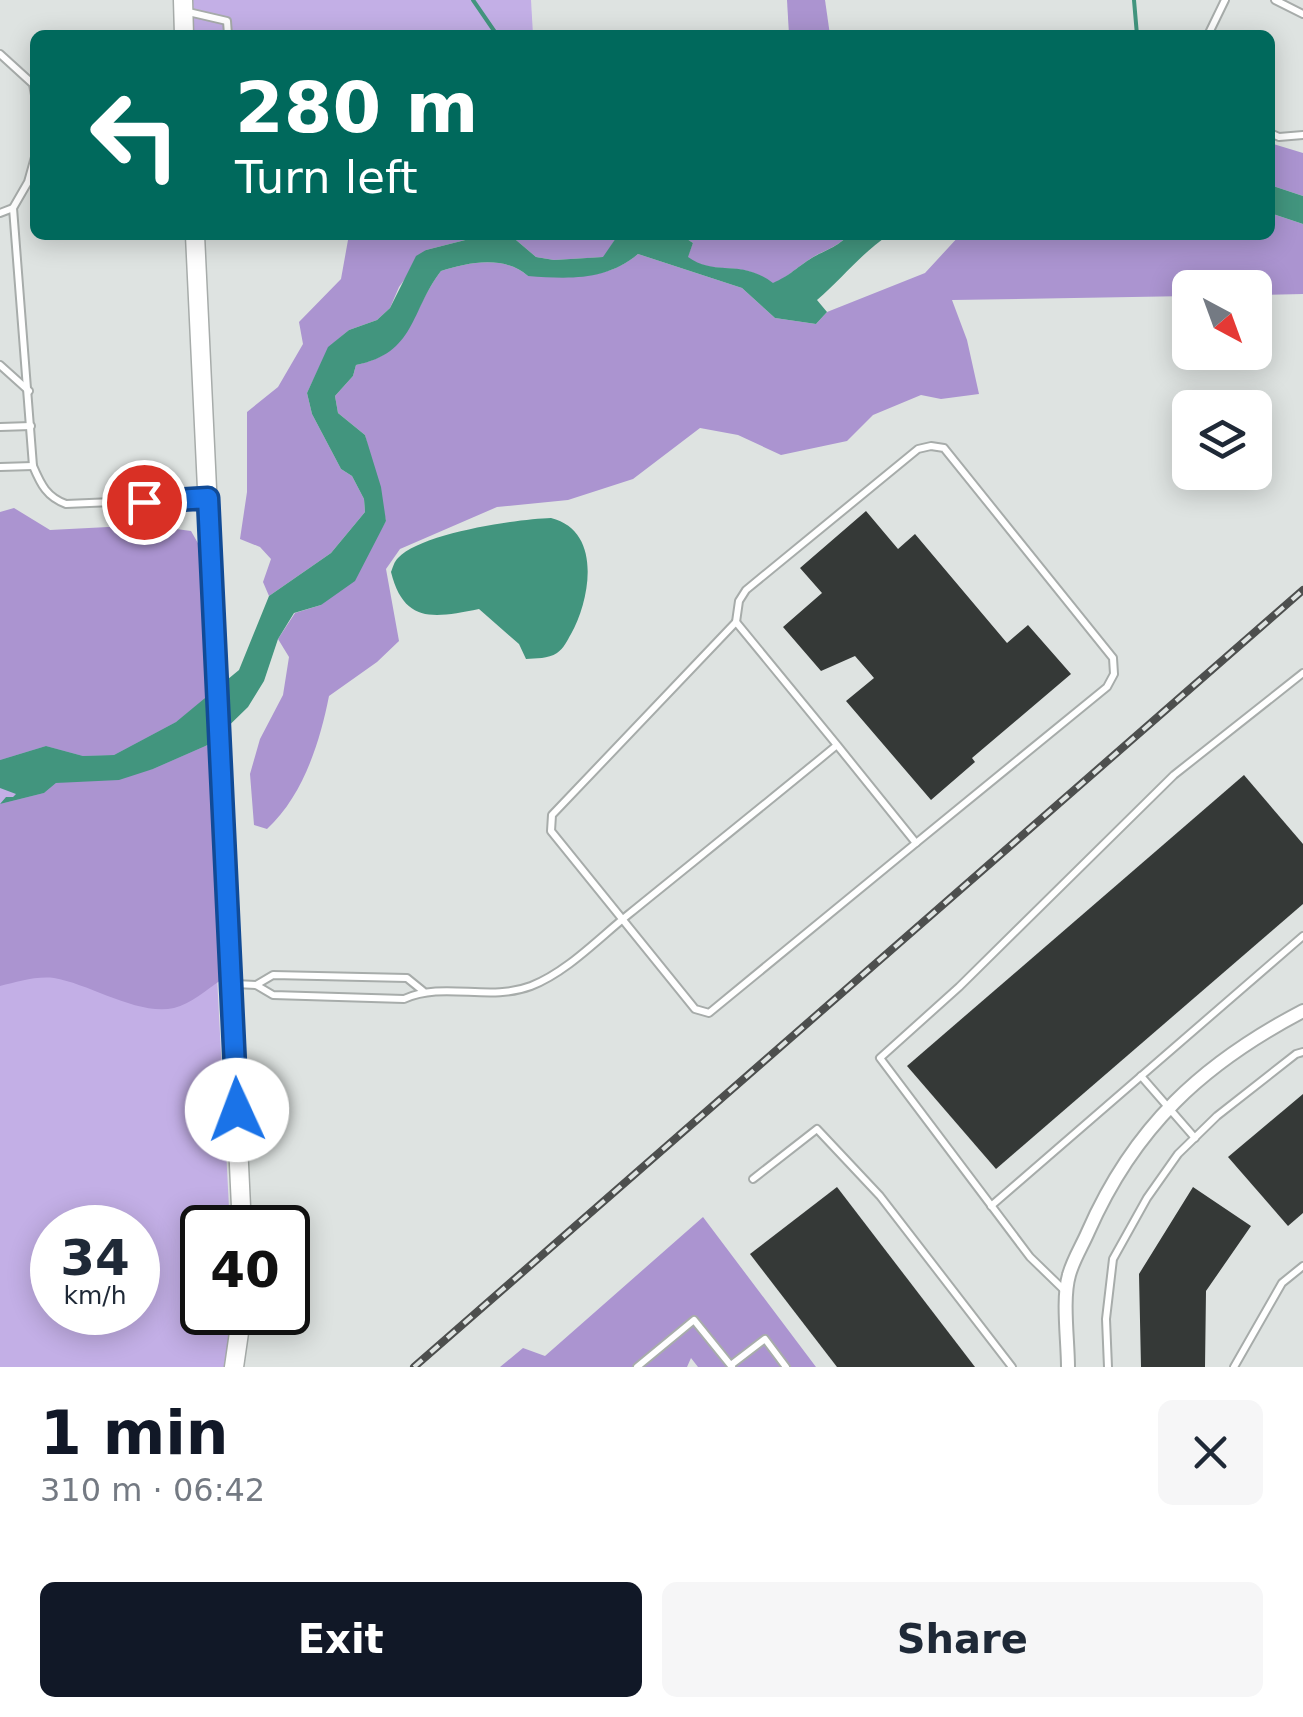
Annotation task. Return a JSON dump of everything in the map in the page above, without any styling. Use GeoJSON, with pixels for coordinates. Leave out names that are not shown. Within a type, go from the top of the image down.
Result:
{"type":"FeatureCollection","features":[{"type":"Feature","properties":{"kind":"street"},"geometry":{"type":"LineString","coordinates":[[183,5],[184,30]]}},
{"type":"Feature","properties":{"kind":"street"},"geometry":{"type":"LineString","coordinates":[[195,240],[241,1205]]}},
{"type":"Feature","properties":{"kind":"street"},"geometry":{"type":"LineString","coordinates":[[1068,1367],[1068,1276],[1096,1212],[1133,1147],[1183,1093],[1253,1037],[1303,1012]]}},
{"type":"Feature","properties":{"kind":"street"},"geometry":{"type":"LineString","coordinates":[[234,1367],[239,1335]]}},
{"type":"Feature","properties":{"kind":"lane"},"geometry":{"type":"LineString","coordinates":[[1210,30],[1225,0]]}},
{"type":"Feature","properties":{"kind":"lane"},"geometry":{"type":"LineString","coordinates":[[1279,1],[1303,14]]}},
{"type":"Feature","properties":{"kind":"lane"},"geometry":{"type":"LineString","coordinates":[[183,5],[227,21],[228,30]]}},
{"type":"Feature","properties":{"kind":"lane"},"geometry":{"type":"LineString","coordinates":[[0,54],[30,82]]}},
{"type":"Feature","properties":{"kind":"lane"},"geometry":{"type":"LineString","coordinates":[[1275,135],[1303,135]]}},
{"type":"Feature","properties":{"kind":"lane"},"geometry":{"type":"LineString","coordinates":[[0,213],[12,208],[30,175]]}},
{"type":"Feature","properties":{"kind":"lane"},"geometry":{"type":"LineString","coordinates":[[12,208],[30,392],[33,466],[48,494],[66,504],[208,498]]}},
{"type":"Feature","properties":{"kind":"lane"},"geometry":{"type":"LineString","coordinates":[[0,365],[30,392]]}},
{"type":"Feature","properties":{"kind":"lane"},"geometry":{"type":"LineString","coordinates":[[0,427],[31,426]]}},
{"type":"Feature","properties":{"kind":"lane"},"geometry":{"type":"LineString","coordinates":[[931,446],[944,448],[1113,658],[1114,674],[1107,687],[916,843],[709,1013],[696,1009],[551,831],[552,815],[736,622],[739,601],[746,590],[918,449],[931,446]]}},
{"type":"Feature","properties":{"kind":"lane"},"geometry":{"type":"LineString","coordinates":[[0,467],[33,466]]}},
{"type":"Feature","properties":{"kind":"lane"},"geometry":{"type":"LineString","coordinates":[[736,622],[916,843]]}},
{"type":"Feature","properties":{"kind":"lane"},"geometry":{"type":"LineString","coordinates":[[1068,1293],[1030,1257],[880,1058],[959,987],[1174,775],[1303,673]]}},
{"type":"Feature","properties":{"kind":"lane"},"geometry":{"type":"LineString","coordinates":[[232,984],[256,985],[273,995],[404,1000],[423,991],[502,993],[532,986],[558,971],[837,745]]}},
{"type":"Feature","properties":{"kind":"lane"},"geometry":{"type":"LineString","coordinates":[[990,1206],[1303,936]]}},
{"type":"Feature","properties":{"kind":"lane"},"geometry":{"type":"LineString","coordinates":[[256,985],[272,975],[407,978],[423,991]]}},
{"type":"Feature","properties":{"kind":"lane"},"geometry":{"type":"LineString","coordinates":[[1108,1367],[1106,1319],[1113,1259],[1147,1198],[1178,1154],[1195,1138],[1303,1052]]}},
{"type":"Feature","properties":{"kind":"lane"},"geometry":{"type":"LineString","coordinates":[[1140,1076],[1195,1138]]}},
{"type":"Feature","properties":{"kind":"lane"},"geometry":{"type":"LineString","coordinates":[[753,1179],[817,1129],[880,1196],[1012,1367]]}},
{"type":"Feature","properties":{"kind":"lane"},"geometry":{"type":"LineString","coordinates":[[1234,1367],[1282,1284],[1303,1266]]}},
{"type":"Feature","properties":{"kind":"lane"},"geometry":{"type":"LineString","coordinates":[[637,1367],[694,1320],[732,1366],[766,1339],[786,1367]]}},
{"type":"Feature","properties":{"kind":"shaded area"},"geometry":{"type":"Polygon","coordinates":[[[188,0],[531,0],[533,30],[189,30],[188,0]]]}},
{"type":"Feature","properties":{"kind":"shaded area"},"geometry":{"type":"Polygon","coordinates":[[[787,0],[825,0],[829,30],[789,30],[787,0]]]}},
{"type":"Feature","properties":{"kind":"shaded area"},"geometry":{"type":"Polygon","coordinates":[[[1275,145],[1303,153],[1303,196],[1275,187],[1275,145]]]}},
{"type":"Feature","properties":{"kind":"shaded area"},"geometry":{"type":"Polygon","coordinates":[[[1275,187],[1303,196],[1303,224],[1275,215],[1275,187]]]}},
{"type":"Feature","properties":{"kind":"shaded area"},"geometry":{"type":"Polygon","coordinates":[[[1275,215],[1303,224],[1303,294],[1272,295],[1272,270],[1172,270],[1172,296],[952,300],[967,340],[979,394],[941,399],[921,395],[873,415],[847,441],[781,455],[738,435],[700,428],[633,479],[568,500],[497,507],[400,549],[386,569],[399,641],[329,696],[315,750],[291,801],[267,829],[254,825],[250,774],[260,739],[283,695],[289,657],[278,639],[295,613],[321,605],[369,548],[386,521],[365,435],[338,413],[335,396],[353,376],[356,365],[375,359],[400,340],[441,271],[486,262],[508,265],[528,276],[586,276],[613,269],[638,254],[742,288],[775,318],[816,324],[827,312],[925,273],[955,240],[1275,240],[1275,215]]]}},
{"type":"Feature","properties":{"kind":"shaded area"},"geometry":{"type":"Polygon","coordinates":[[[348,240],[465,240],[426,250],[399,287],[390,308],[377,320],[349,330],[329,347],[307,393],[312,414],[341,469],[352,476],[364,499],[365,512],[331,553],[269,596],[263,582],[271,559],[260,547],[240,539],[247,492],[247,412],[278,387],[303,344],[299,322],[341,279],[348,240]]]}},
{"type":"Feature","properties":{"kind":"shaded area"},"geometry":{"type":"Polygon","coordinates":[[[465,240],[516,240],[536,257],[603,257],[615,240],[688,240],[693,243],[688,257],[698,263],[750,271],[773,283],[843,240],[882,240],[817,300],[827,312],[816,324],[775,318],[742,288],[638,254],[600,274],[572,277],[528,276],[508,265],[486,262],[441,271],[401,341],[376,359],[356,365],[353,376],[335,396],[338,413],[365,435],[381,487],[386,521],[355,581],[321,605],[294,613],[248,707],[210,744],[119,780],[56,783],[44,793],[0,804],[16,794],[0,788],[0,760],[46,746],[83,756],[114,755],[176,722],[239,670],[269,596],[331,553],[365,512],[364,499],[352,476],[341,469],[312,414],[307,393],[328,347],[349,330],[377,320],[390,308],[416,256],[465,240]]]}},
{"type":"Feature","properties":{"kind":"shaded area"},"geometry":{"type":"Polygon","coordinates":[[[516,240],[615,240],[604,257],[536,257],[516,240]]]}},
{"type":"Feature","properties":{"kind":"shaded area"},"geometry":{"type":"Polygon","coordinates":[[[688,240],[842,240],[773,284],[739,269],[698,264],[687,258],[693,243],[688,240]]]}},
{"type":"Feature","properties":{"kind":"shaded area"},"geometry":{"type":"Polygon","coordinates":[[[14,508],[50,530],[147,525],[191,531],[199,545],[205,699],[176,722],[114,755],[83,756],[46,746],[0,760],[0,512],[14,508]]]}},
{"type":"Feature","properties":{"kind":"shaded area"},"geometry":{"type":"Polygon","coordinates":[[[551,518],[568,525],[579,537],[588,568],[578,620],[565,644],[553,655],[526,659],[519,644],[479,609],[423,613],[404,601],[397,589],[391,572],[397,560],[427,541],[471,529],[551,518]]]}},
{"type":"Feature","properties":{"kind":"shaded area"},"geometry":{"type":"Polygon","coordinates":[[[195,552],[229,1205],[180,1205],[180,1335],[230,1335],[227,1367],[0,1367],[0,564],[195,552]]]}},
{"type":"Feature","properties":{"kind":"shaded area"},"geometry":{"type":"Polygon","coordinates":[[[210,744],[221,980],[186,1003],[160,1009],[130,1004],[54,978],[0,986],[0,804],[44,793],[56,783],[153,769],[210,744]]]}},
{"type":"Feature","properties":{"kind":"shaded area"},"geometry":{"type":"Polygon","coordinates":[[[703,1217],[816,1367],[698,1367],[691,1358],[687,1367],[500,1367],[523,1348],[545,1356],[703,1217]]]}},
{"type":"Feature","properties":{"kind":"building"},"geometry":{"type":"Polygon","coordinates":[[[866,511],[898,549],[915,534],[1007,643],[1028,625],[1071,674],[972,758],[975,762],[931,800],[846,701],[874,678],[855,656],[821,671],[783,627],[822,593],[800,568],[866,511]]]}},
{"type":"Feature","properties":{"kind":"building"},"geometry":{"type":"Polygon","coordinates":[[[1244,775],[1303,844],[1303,904],[996,1169],[907,1066],[1244,775]]]}},
{"type":"Feature","properties":{"kind":"building"},"geometry":{"type":"Polygon","coordinates":[[[1303,1094],[1303,1213],[1288,1226],[1228,1157],[1303,1094]]]}},
{"type":"Feature","properties":{"kind":"building"},"geometry":{"type":"Polygon","coordinates":[[[837,1187],[975,1367],[837,1367],[750,1254],[837,1187]]]}},
{"type":"Feature","properties":{"kind":"building"},"geometry":{"type":"Polygon","coordinates":[[[1193,1187],[1251,1226],[1206,1291],[1205,1367],[1141,1367],[1139,1274],[1193,1187]]]}},
{"type":"Feature","properties":{"kind":"waterway"},"geometry":{"type":"LineString","coordinates":[[473,0],[494,30]]}},
{"type":"Feature","properties":{"kind":"waterway"},"geometry":{"type":"LineString","coordinates":[[1134,0],[1137,30]]}},
{"type":"Feature","properties":{"kind":"railway"},"geometry":{"type":"LineString","coordinates":[[414,1367],[1303,590]]}},
{"type":"Feature","properties":{"kind":"route"},"geometry":{"type":"LineString","coordinates":[[144,502],[208,498],[237,1110]]}}]}
